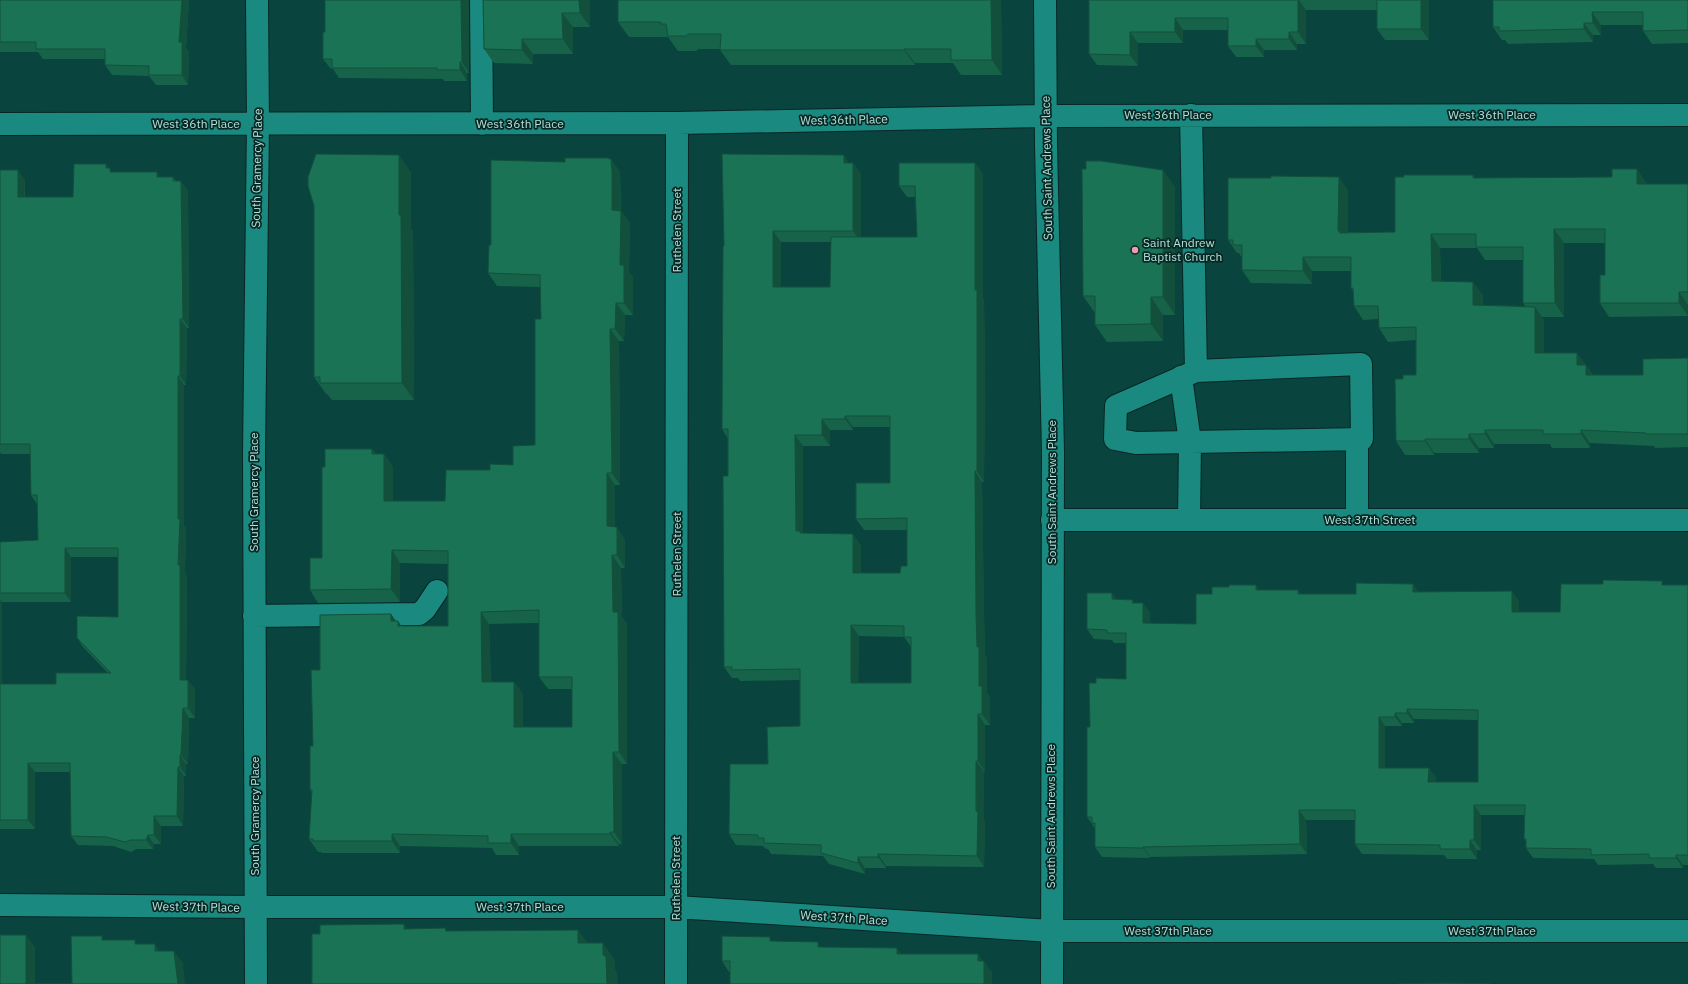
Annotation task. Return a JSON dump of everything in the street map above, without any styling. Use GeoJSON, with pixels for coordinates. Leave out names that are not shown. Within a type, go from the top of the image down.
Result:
{"type":"FeatureCollection","features":[{"type":"Feature","properties":{"kind":"street","name":"South Gramercy Place"},"geometry":{"type":"LineString","coordinates":[[256,984],[254,453],[258,124],[257,0]]}},
{"type":"Feature","properties":{"kind":"street"},"geometry":{"type":"LineString","coordinates":[[481,0],[482,124]]}},
{"type":"Feature","properties":{"kind":"street","name":"South Saint Andrews Place"},"geometry":{"type":"LineString","coordinates":[[1045,0],[1053,451],[1052,984]]}},
{"type":"Feature","properties":{"kind":"street","name":"West 36th Place"},"geometry":{"type":"LineString","coordinates":[[0,124],[677,123],[1046,116],[1191,115],[1688,115]]}},
{"type":"Feature","properties":{"kind":"street"},"geometry":{"type":"LineString","coordinates":[[1189,520],[1190,442],[1188,374],[1191,115]]}},
{"type":"Feature","properties":{"kind":"street","name":"Ruthelen Street"},"geometry":{"type":"LineString","coordinates":[[676,984],[677,123]]}},
{"type":"Feature","properties":{"kind":"street"},"geometry":{"type":"LineString","coordinates":[[1361,364],[1362,439],[1136,443],[1115,439],[1116,406],[1144,395],[1188,374],[1361,364]]}},
{"type":"Feature","properties":{"kind":"street"},"geometry":{"type":"LineString","coordinates":[[1357,439],[1357,520]]}},
{"type":"Feature","properties":{"kind":"street","name":"West 37th Street"},"geometry":{"type":"LineString","coordinates":[[1052,520],[1688,520]]}},
{"type":"Feature","properties":{"kind":"street"},"geometry":{"type":"LineString","coordinates":[[254,616],[418,614],[425,609],[437,591]]}},
{"type":"Feature","properties":{"kind":"street","name":"West 37th Place"},"geometry":{"type":"LineString","coordinates":[[0,905],[256,907],[676,907],[1051,931],[1688,931]]}},
{"type":"Feature","properties":{"kind":"building"},"geometry":{"type":"Polygon","coordinates":[[[0,0],[182,0],[179,42],[182,42],[182,75],[149,75],[149,66],[105,65],[105,49],[36,49],[36,42],[0,42],[0,0]]]}},
{"type":"Feature","properties":{"kind":"building"},"geometry":{"type":"Polygon","coordinates":[[[325,0],[461,0],[462,62],[460,62],[460,70],[437,70],[437,68],[332,68],[332,59],[323,59],[325,0]]]}},
{"type":"Feature","properties":{"kind":"building"},"geometry":{"type":"Polygon","coordinates":[[[483,0],[579,0],[580,13],[562,13],[563,39],[522,39],[522,50],[484,49],[483,0]]]}},
{"type":"Feature","properties":{"kind":"building"},"geometry":{"type":"Polygon","coordinates":[[[618,0],[991,0],[992,60],[951,60],[951,49],[720,50],[721,34],[688,34],[686,36],[668,36],[666,24],[661,24],[661,22],[618,22],[618,0]]]}},
{"type":"Feature","properties":{"kind":"building"},"geometry":{"type":"Polygon","coordinates":[[[1089,0],[1298,0],[1298,32],[1289,32],[1289,39],[1256,39],[1256,46],[1228,46],[1228,18],[1175,18],[1175,32],[1130,32],[1130,55],[1089,54],[1089,0]]]}},
{"type":"Feature","properties":{"kind":"building"},"geometry":{"type":"Polygon","coordinates":[[[1377,0],[1421,0],[1421,29],[1377,29],[1377,0]]]}},
{"type":"Feature","properties":{"kind":"building"},"geometry":{"type":"Polygon","coordinates":[[[1493,0],[1688,0],[1688,30],[1643,31],[1643,12],[1592,12],[1593,23],[1584,23],[1584,29],[1499,31],[1499,27],[1493,27],[1493,0]]]}},
{"type":"Feature","properties":{"kind":"building"},"geometry":{"type":"Polygon","coordinates":[[[316,154],[399,155],[399,215],[401,215],[402,383],[320,383],[320,377],[314,377],[314,206],[308,186],[308,177],[316,154]]]}},
{"type":"Feature","properties":{"kind":"building"},"geometry":{"type":"Polygon","coordinates":[[[722,154],[844,155],[844,163],[853,163],[853,231],[773,231],[773,287],[830,287],[831,237],[917,237],[915,186],[899,186],[899,163],[975,163],[975,290],[977,290],[977,471],[975,471],[976,613],[977,647],[979,647],[979,686],[982,686],[982,714],[978,714],[978,761],[976,761],[976,811],[978,812],[977,856],[878,854],[878,857],[858,857],[858,863],[821,853],[821,845],[764,843],[764,838],[758,838],[758,835],[729,834],[730,764],[768,764],[767,727],[800,726],[800,669],[732,670],[732,667],[724,667],[723,476],[728,476],[728,429],[722,429],[724,246],[722,154]],[[845,416],[845,419],[822,419],[822,435],[795,435],[796,531],[800,531],[800,533],[853,534],[853,573],[900,573],[901,566],[907,566],[907,518],[856,519],[856,483],[890,483],[890,416],[845,416]],[[851,625],[851,683],[911,683],[911,637],[904,637],[904,626],[851,625]]]}},
{"type":"Feature","properties":{"kind":"building"},"geometry":{"type":"Polygon","coordinates":[[[565,158],[611,159],[612,210],[621,211],[620,265],[624,265],[624,303],[616,303],[615,329],[610,329],[612,473],[607,473],[607,526],[617,527],[617,555],[612,555],[613,612],[618,612],[619,752],[613,752],[614,832],[610,832],[610,834],[511,834],[511,843],[488,843],[488,836],[392,834],[392,841],[313,841],[313,839],[309,839],[312,790],[310,790],[310,746],[313,746],[311,670],[320,670],[320,615],[391,614],[391,621],[398,621],[398,626],[448,626],[448,551],[392,550],[391,589],[310,590],[310,558],[322,558],[322,467],[325,467],[325,449],[372,449],[372,454],[384,454],[384,501],[445,501],[446,470],[490,470],[490,464],[513,465],[513,446],[535,445],[535,319],[541,319],[540,275],[488,273],[489,245],[491,245],[491,160],[565,162],[565,158]],[[539,610],[481,612],[482,682],[514,682],[514,727],[572,727],[572,677],[539,677],[539,610]]]}},
{"type":"Feature","properties":{"kind":"building","name":"Saint Andrew Baptist Church"},"geometry":{"type":"Polygon","coordinates":[[[1086,161],[1101,161],[1163,170],[1163,297],[1151,297],[1151,324],[1095,325],[1095,296],[1083,296],[1082,169],[1086,169],[1086,161]]]}},
{"type":"Feature","properties":{"kind":"building"},"geometry":{"type":"Polygon","coordinates":[[[74,164],[106,164],[106,168],[110,168],[110,172],[157,172],[157,177],[173,177],[173,181],[181,181],[183,319],[180,319],[180,376],[178,376],[178,519],[180,519],[178,565],[180,565],[180,680],[188,680],[188,708],[183,708],[180,767],[178,767],[177,816],[154,816],[154,835],[148,835],[146,840],[130,840],[125,842],[106,837],[71,836],[70,763],[28,763],[28,820],[0,820],[0,684],[56,684],[56,673],[111,673],[77,638],[77,616],[118,617],[118,548],[65,548],[65,593],[0,593],[0,542],[38,540],[37,495],[31,495],[30,444],[0,444],[0,170],[18,170],[18,197],[73,197],[74,164]]]}},
{"type":"Feature","properties":{"kind":"building"},"geometry":{"type":"Polygon","coordinates":[[[1612,169],[1637,169],[1637,184],[1688,184],[1688,292],[1679,292],[1679,303],[1600,303],[1600,275],[1605,275],[1605,229],[1554,229],[1555,303],[1523,303],[1523,247],[1476,247],[1476,234],[1431,234],[1432,281],[1473,282],[1473,305],[1535,307],[1535,353],[1577,353],[1577,365],[1586,365],[1586,375],[1643,375],[1643,359],[1688,358],[1688,434],[1646,434],[1581,430],[1581,434],[1543,434],[1543,430],[1485,430],[1485,434],[1469,434],[1469,439],[1425,439],[1425,441],[1396,441],[1395,379],[1403,379],[1403,375],[1416,375],[1416,327],[1379,328],[1378,306],[1354,306],[1353,288],[1351,288],[1351,257],[1303,257],[1303,271],[1242,270],[1242,245],[1233,245],[1233,240],[1228,240],[1228,178],[1271,178],[1271,176],[1339,177],[1338,230],[1340,233],[1395,232],[1395,177],[1404,177],[1404,175],[1473,175],[1473,178],[1612,177],[1612,169]]]}},
{"type":"Feature","properties":{"kind":"building"},"geometry":{"type":"Polygon","coordinates":[[[1603,580],[1662,581],[1662,585],[1688,585],[1688,855],[1676,855],[1676,858],[1649,858],[1649,854],[1591,855],[1591,849],[1526,848],[1526,839],[1524,839],[1525,805],[1474,805],[1474,840],[1470,840],[1470,849],[1440,849],[1440,845],[1355,844],[1355,810],[1299,810],[1300,844],[1143,848],[1095,847],[1095,823],[1092,823],[1092,817],[1087,817],[1087,727],[1090,727],[1089,683],[1096,683],[1096,678],[1126,679],[1126,633],[1107,633],[1107,630],[1087,629],[1087,593],[1112,593],[1112,599],[1133,600],[1132,603],[1143,603],[1143,623],[1196,624],[1196,594],[1212,594],[1212,587],[1229,587],[1229,585],[1256,585],[1256,590],[1298,590],[1298,594],[1356,594],[1356,583],[1413,584],[1413,592],[1512,591],[1512,612],[1560,612],[1561,584],[1603,584],[1603,580]],[[1407,709],[1407,713],[1395,713],[1395,717],[1379,717],[1379,768],[1429,768],[1428,782],[1478,782],[1478,710],[1407,709]]]}},
{"type":"Feature","properties":{"kind":"building"},"geometry":{"type":"Polygon","coordinates":[[[404,924],[404,929],[445,928],[446,931],[578,930],[578,943],[603,943],[603,955],[606,956],[607,984],[312,984],[312,934],[320,934],[320,925],[404,924]]]}},
{"type":"Feature","properties":{"kind":"building"},"geometry":{"type":"Polygon","coordinates":[[[0,935],[26,935],[26,984],[0,984],[0,935]]]}},
{"type":"Feature","properties":{"kind":"building"},"geometry":{"type":"Polygon","coordinates":[[[71,936],[102,936],[102,940],[135,940],[135,944],[155,944],[155,951],[174,951],[178,984],[72,984],[71,936]]]}},
{"type":"Feature","properties":{"kind":"building"},"geometry":{"type":"Polygon","coordinates":[[[722,936],[770,937],[770,941],[818,942],[818,947],[897,948],[897,954],[978,954],[978,961],[984,961],[984,984],[730,984],[730,961],[722,961],[722,936]]]}},
{"type":"Feature","properties":{"kind":"building"},"geometry":{"type":"Polygon","coordinates":[[[1447,983],[1490,984],[1398,984],[1447,983]]]}},
{"type":"Feature","properties":{"kind":"place","name":"Saint Andrew Baptist Church"},"geometry":{"type":"Point","coordinates":[1135,250]}}]}
